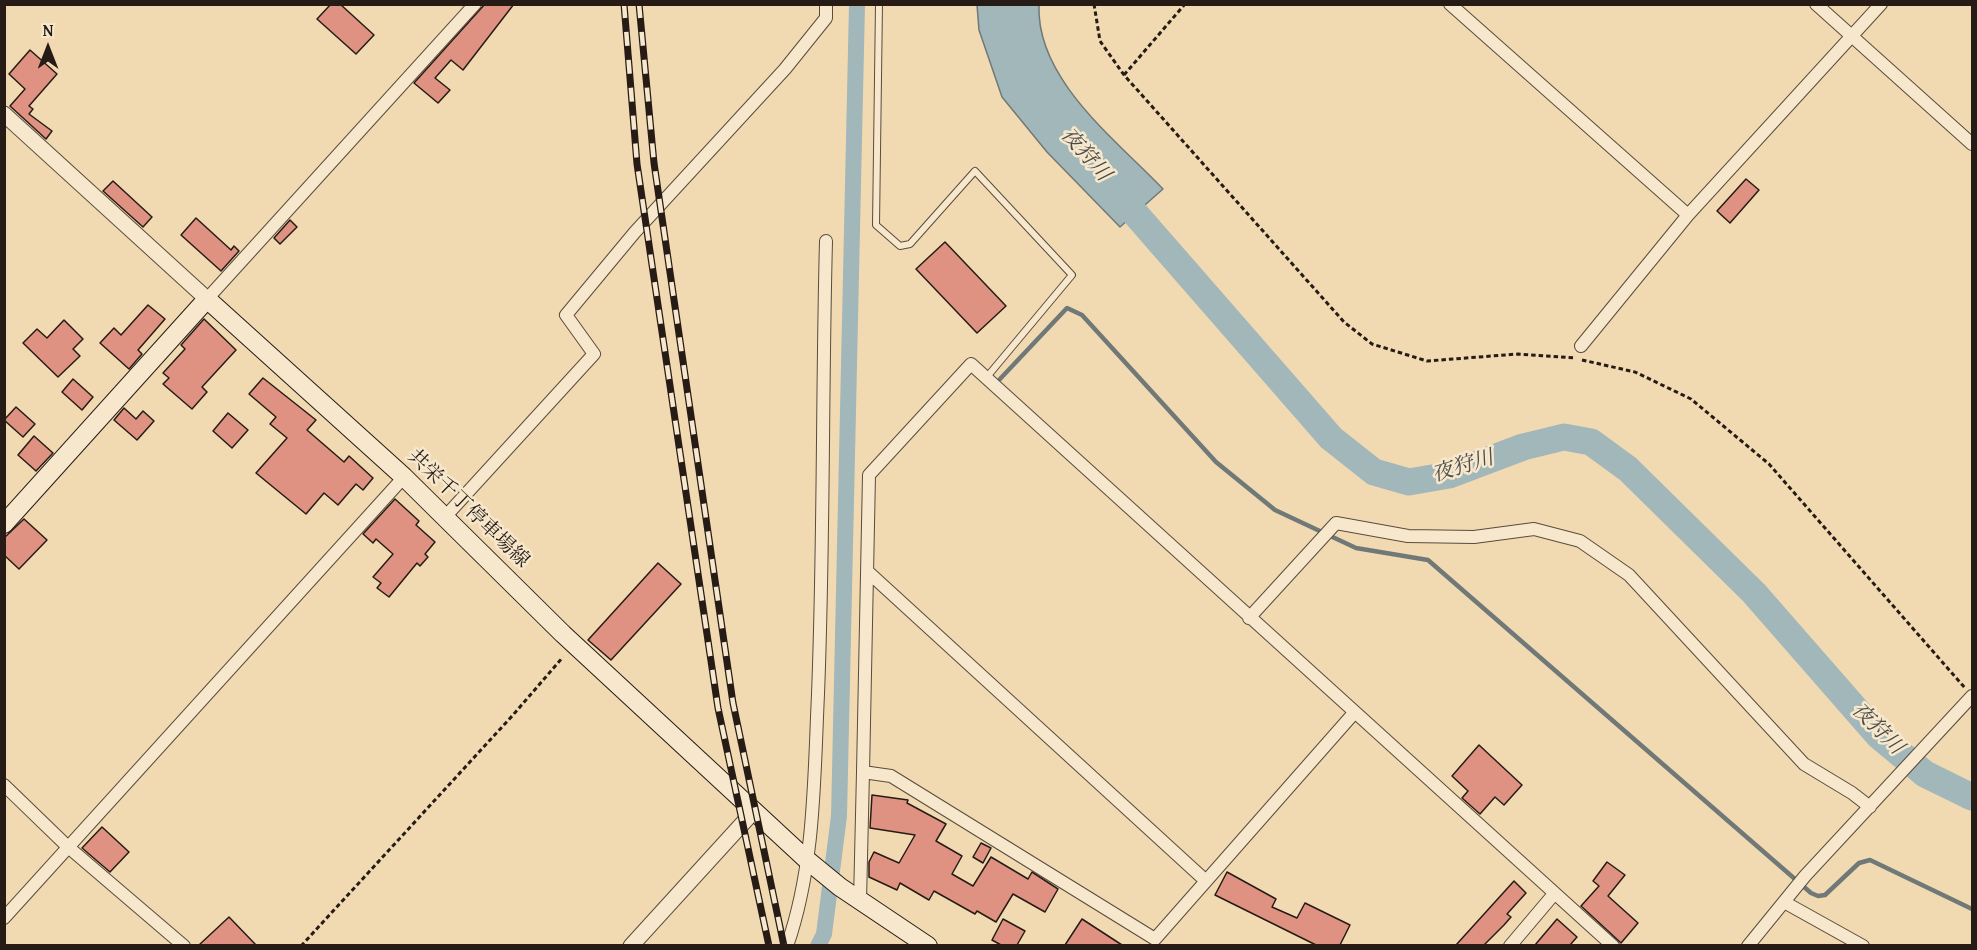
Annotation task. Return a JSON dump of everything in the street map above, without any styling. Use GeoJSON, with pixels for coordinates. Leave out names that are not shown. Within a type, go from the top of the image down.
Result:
{"type":"FeatureCollection","features":[{"type":"Feature","properties":{"kind":"main road","name":"共栄千丁停車場線"},"geometry":{"type":"LineString","coordinates":[[207,298],[404,477],[574,644],[807,860],[840,887],[928,945]]}},
{"type":"Feature","properties":{"kind":"main road"},"geometry":{"type":"LineString","coordinates":[[4,524],[207,298]]}},
{"type":"Feature","properties":{"kind":"street"},"geometry":{"type":"LineString","coordinates":[[4,114],[207,298],[475,4]]}},
{"type":"Feature","properties":{"kind":"street"},"geometry":{"type":"LineString","coordinates":[[445,517],[594,354],[566,315],[635,232],[784,69],[826,18],[826,4]]}},
{"type":"Feature","properties":{"kind":"street"},"geometry":{"type":"LineString","coordinates":[[1450,4],[1688,215]]}},
{"type":"Feature","properties":{"kind":"street"},"geometry":{"type":"LineString","coordinates":[[1816,4],[1972,144]]}},
{"type":"Feature","properties":{"kind":"street"},"geometry":{"type":"LineString","coordinates":[[1581,346],[1688,215],[1881,4]]}},
{"type":"Feature","properties":{"kind":"street"},"geometry":{"type":"LineString","coordinates":[[787,945],[797,916],[807,860],[815,754],[822,570],[822,372],[826,241]]}},
{"type":"Feature","properties":{"kind":"street"},"geometry":{"type":"LineString","coordinates":[[860,901],[869,475],[971,364],[1613,945]]}},
{"type":"Feature","properties":{"kind":"street"},"geometry":{"type":"LineString","coordinates":[[4,918],[404,477]]}},
{"type":"Feature","properties":{"kind":"street"},"geometry":{"type":"LineString","coordinates":[[1249,618],[1336,523],[1408,536],[1474,537],[1534,529],[1580,541],[1629,575],[1804,764],[1874,804]]}},
{"type":"Feature","properties":{"kind":"street"},"geometry":{"type":"LineString","coordinates":[[867,571],[1206,881]]}},
{"type":"Feature","properties":{"kind":"street"},"geometry":{"type":"LineString","coordinates":[[1748,945],[1806,876],[1971,697]]}},
{"type":"Feature","properties":{"kind":"street"},"geometry":{"type":"LineString","coordinates":[[863,772],[891,776],[1155,939],[1354,713]]}},
{"type":"Feature","properties":{"kind":"street"},"geometry":{"type":"LineString","coordinates":[[4,785],[67,846],[184,945]]}},
{"type":"Feature","properties":{"kind":"street"},"geometry":{"type":"LineString","coordinates":[[632,945],[754,811]]}},
{"type":"Feature","properties":{"kind":"street"},"geometry":{"type":"LineString","coordinates":[[1510,945],[1554,894]]}},
{"type":"Feature","properties":{"kind":"street"},"geometry":{"type":"LineString","coordinates":[[1784,902],[1863,945]]}},
{"type":"Feature","properties":{"kind":"lane"},"geometry":{"type":"LineString","coordinates":[[879,4],[876,225],[900,246],[910,244],[975,171],[1072,275],[986,378]]}},
{"type":"Feature","properties":{"kind":"path"},"geometry":{"type":"LineString","coordinates":[[1094,4],[1100,41],[1124,75],[1344,322],[1372,344],[1427,361],[1518,354],[1576,358],[1635,372],[1691,399],[1769,464],[1971,697]]}},
{"type":"Feature","properties":{"kind":"path"},"geometry":{"type":"LineString","coordinates":[[1124,75],[1185,4]]}},
{"type":"Feature","properties":{"kind":"path"},"geometry":{"type":"LineString","coordinates":[[301,945],[513,715],[574,644]]}},
{"type":"Feature","properties":{"kind":"water"},"geometry":{"type":"Polygon","coordinates":[[[977,5],[1039,5],[1041,32],[1050,58],[1064,83],[1102,128],[1163,189],[1120,227],[1047,152],[1002,97],[979,30],[977,5]]]}},
{"type":"Feature","properties":{"kind":"building"},"geometry":{"type":"Polygon","coordinates":[[[331,4],[340,4],[374,35],[356,54],[317,19],[331,4]]]}},
{"type":"Feature","properties":{"kind":"building"},"geometry":{"type":"Polygon","coordinates":[[[485,4],[514,4],[463,70],[451,60],[435,78],[450,90],[438,103],[414,83],[485,4]]]}},
{"type":"Feature","properties":{"kind":"building"},"geometry":{"type":"Polygon","coordinates":[[[30,50],[57,74],[29,106],[33,109],[29,114],[52,131],[46,139],[10,106],[25,89],[9,74],[30,50]]]}},
{"type":"Feature","properties":{"kind":"building"},"geometry":{"type":"Polygon","coordinates":[[[1746,179],[1759,190],[1730,223],[1717,211],[1746,179]]]}},
{"type":"Feature","properties":{"kind":"building"},"geometry":{"type":"Polygon","coordinates":[[[113,181],[152,217],[143,227],[103,191],[113,181]]]}},
{"type":"Feature","properties":{"kind":"building"},"geometry":{"type":"Polygon","coordinates":[[[196,218],[231,250],[234,246],[239,251],[221,271],[181,235],[196,218]]]}},
{"type":"Feature","properties":{"kind":"building"},"geometry":{"type":"Polygon","coordinates":[[[290,220],[297,227],[280,244],[274,238],[290,220]]]}},
{"type":"Feature","properties":{"kind":"building"},"geometry":{"type":"Polygon","coordinates":[[[945,242],[1006,306],[977,333],[916,269],[945,242]]]}},
{"type":"Feature","properties":{"kind":"building"},"geometry":{"type":"Polygon","coordinates":[[[148,305],[165,319],[138,350],[142,354],[129,369],[100,343],[114,328],[121,335],[148,305]]]}},
{"type":"Feature","properties":{"kind":"building"},"geometry":{"type":"Polygon","coordinates":[[[204,319],[236,350],[202,387],[207,392],[192,409],[163,384],[169,378],[163,373],[185,349],[181,345],[204,319]]]}},
{"type":"Feature","properties":{"kind":"building"},"geometry":{"type":"Polygon","coordinates":[[[64,320],[83,339],[73,349],[80,356],[58,377],[23,343],[37,329],[47,338],[64,320]]]}},
{"type":"Feature","properties":{"kind":"building"},"geometry":{"type":"Polygon","coordinates":[[[263,378],[316,420],[307,430],[344,462],[349,456],[373,478],[363,490],[356,484],[338,505],[324,493],[306,514],[256,473],[287,438],[270,424],[276,417],[249,394],[263,378]]]}},
{"type":"Feature","properties":{"kind":"building"},"geometry":{"type":"Polygon","coordinates":[[[73,379],[93,397],[82,410],[62,392],[73,379]]]}},
{"type":"Feature","properties":{"kind":"building"},"geometry":{"type":"Polygon","coordinates":[[[16,407],[35,424],[23,437],[4,420],[16,407]]]}},
{"type":"Feature","properties":{"kind":"building"},"geometry":{"type":"Polygon","coordinates":[[[124,408],[136,419],[143,411],[154,421],[137,440],[114,420],[124,408]]]}},
{"type":"Feature","properties":{"kind":"building"},"geometry":{"type":"Polygon","coordinates":[[[228,413],[248,430],[232,448],[213,431],[228,413]]]}},
{"type":"Feature","properties":{"kind":"building"},"geometry":{"type":"Polygon","coordinates":[[[34,436],[53,453],[36,471],[18,455],[34,436]]]}},
{"type":"Feature","properties":{"kind":"building"},"geometry":{"type":"Polygon","coordinates":[[[395,499],[419,521],[416,525],[435,542],[425,554],[428,557],[420,566],[417,563],[389,597],[377,588],[381,583],[373,577],[393,554],[376,539],[373,543],[363,534],[395,499]]]}},
{"type":"Feature","properties":{"kind":"building"},"geometry":{"type":"Polygon","coordinates":[[[24,519],[47,540],[19,569],[4,555],[4,538],[24,519]]]}},
{"type":"Feature","properties":{"kind":"building"},"geometry":{"type":"Polygon","coordinates":[[[658,563],[681,584],[611,660],[588,640],[658,563]]]}},
{"type":"Feature","properties":{"kind":"building"},"geometry":{"type":"Polygon","coordinates":[[[1479,745],[1522,785],[1504,805],[1495,797],[1480,814],[1462,798],[1468,791],[1452,776],[1479,745]]]}},
{"type":"Feature","properties":{"kind":"building"},"geometry":{"type":"Polygon","coordinates":[[[872,795],[908,800],[907,803],[946,824],[936,841],[962,856],[952,874],[973,886],[991,857],[1028,879],[1032,872],[1058,889],[1045,912],[1013,894],[996,922],[977,911],[975,914],[934,891],[929,900],[900,883],[897,890],[869,877],[869,862],[874,852],[899,863],[915,835],[870,828],[872,795]]]}},
{"type":"Feature","properties":{"kind":"building"},"geometry":{"type":"Polygon","coordinates":[[[102,827],[129,852],[110,872],[82,848],[102,827]]]}},
{"type":"Feature","properties":{"kind":"building"},"geometry":{"type":"Polygon","coordinates":[[[981,843],[991,848],[983,863],[973,857],[981,843]]]}},
{"type":"Feature","properties":{"kind":"building"},"geometry":{"type":"Polygon","coordinates":[[[1607,862],[1625,875],[1608,896],[1638,923],[1621,943],[1581,906],[1599,886],[1593,881],[1607,862]]]}},
{"type":"Feature","properties":{"kind":"building"},"geometry":{"type":"Polygon","coordinates":[[[1227,872],[1276,899],[1272,907],[1297,918],[1305,903],[1350,925],[1340,945],[1316,945],[1215,895],[1227,872]]]}},
{"type":"Feature","properties":{"kind":"building"},"geometry":{"type":"Polygon","coordinates":[[[1514,881],[1526,893],[1507,914],[1511,917],[1504,925],[1484,945],[1456,945],[1514,881]]]}},
{"type":"Feature","properties":{"kind":"building"},"geometry":{"type":"Polygon","coordinates":[[[229,917],[256,945],[199,945],[229,917]]]}},
{"type":"Feature","properties":{"kind":"building"},"geometry":{"type":"Polygon","coordinates":[[[1003,919],[1025,931],[1017,945],[1001,945],[992,940],[1003,919]]]}},
{"type":"Feature","properties":{"kind":"building"},"geometry":{"type":"Polygon","coordinates":[[[1082,919],[1122,945],[1065,945],[1082,919]]]}},
{"type":"Feature","properties":{"kind":"building"},"geometry":{"type":"Polygon","coordinates":[[[1557,919],[1577,937],[1570,945],[1535,945],[1557,919]]]}},
{"type":"Feature","properties":{"kind":"waterway"},"geometry":{"type":"LineString","coordinates":[[818,946],[824,934],[839,816],[857,4]]}},
{"type":"Feature","properties":{"kind":"waterway","name":"夜狩川"},"geometry":{"type":"LineString","coordinates":[[1112,187],[1331,438],[1374,472],[1409,482],[1449,475],[1523,447],[1564,437],[1591,442],[1628,469],[1754,593],[1879,736],[1925,774],[1972,797]]}},
{"type":"Feature","properties":{"kind":"waterway"},"geometry":{"type":"LineString","coordinates":[[1000,379],[1067,308],[1082,315],[1216,462],[1275,510],[1356,548],[1428,560],[1811,893],[1818,896],[1825,895],[1859,863],[1870,860],[1972,909]]}},
{"type":"Feature","properties":{"kind":"railway"},"geometry":{"type":"LineString","coordinates":[[624,4],[637,164],[718,708],[769,946]]}},
{"type":"Feature","properties":{"kind":"railway"},"geometry":{"type":"LineString","coordinates":[[639,4],[654,163],[733,703],[784,946]]}}]}
